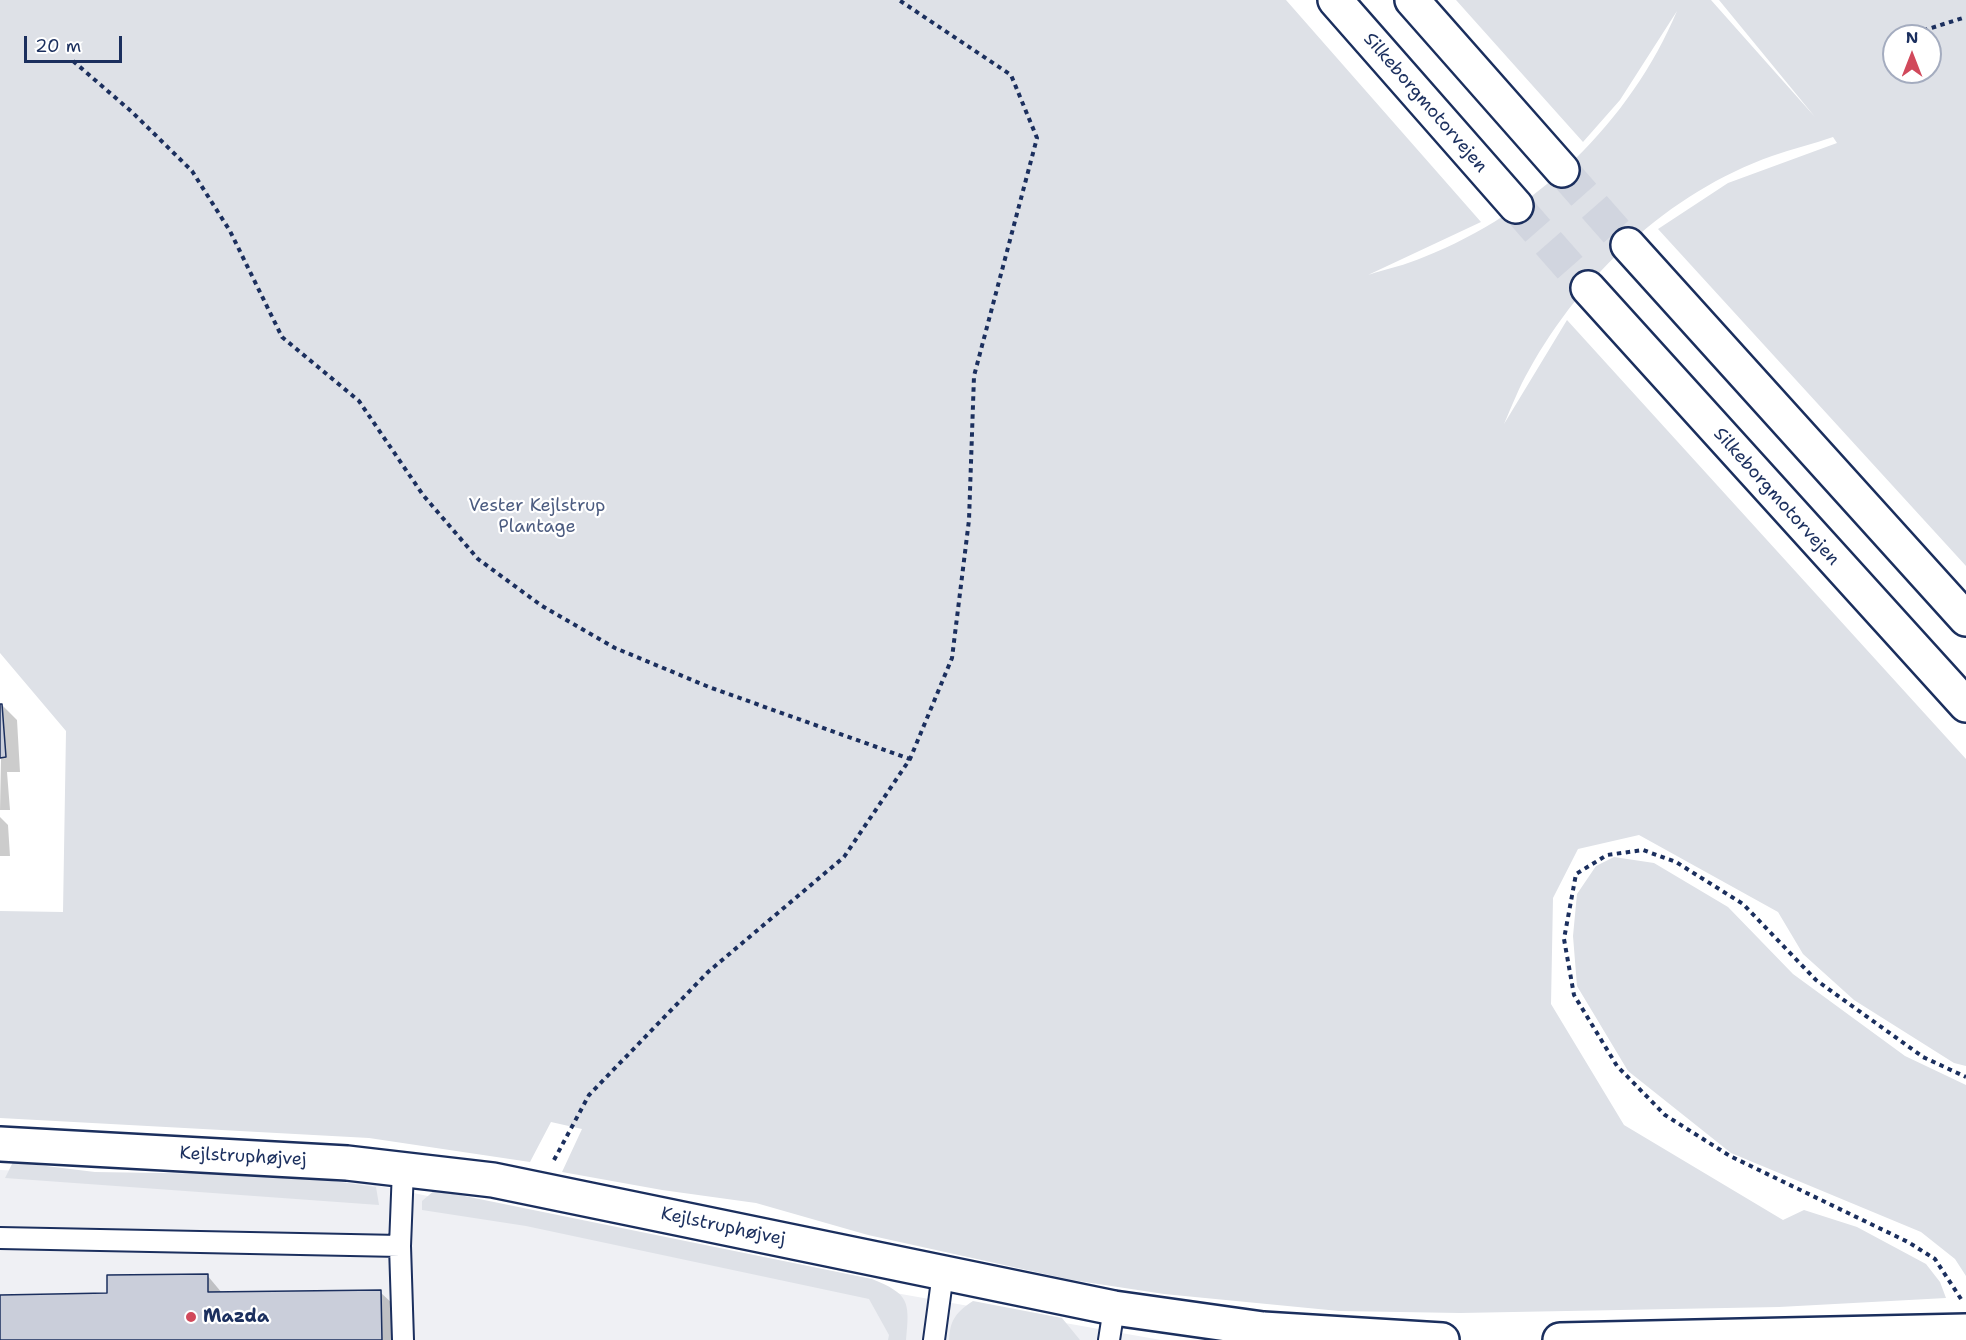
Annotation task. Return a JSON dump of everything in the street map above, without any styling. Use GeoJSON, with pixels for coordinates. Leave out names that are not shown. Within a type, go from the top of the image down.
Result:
{"type":"FeatureCollection","features":[{"type":"Feature","properties":{"kind":"main road","name":"Silkeborgmotorvejen"},"geometry":{"type":"LineString","coordinates":[[1335,0],[1516,206]]}},
{"type":"Feature","properties":{"kind":"main road"},"geometry":{"type":"LineString","coordinates":[[1412,0],[1562,170]]}},
{"type":"Feature","properties":{"kind":"main road"},"geometry":{"type":"LineString","coordinates":[[1628,245],[1966,619]]}},
{"type":"Feature","properties":{"kind":"main road","name":"Silkeborgmotorvejen"},"geometry":{"type":"LineString","coordinates":[[1588,288],[1966,705]]}},
{"type":"Feature","properties":{"kind":"main road","name":"Kejlstruphøjvej"},"geometry":{"type":"LineString","coordinates":[[0,1144],[347,1163],[493,1180],[1114,1308],[1263,1329],[1442,1340]]}},
{"type":"Feature","properties":{"kind":"main road"},"geometry":{"type":"LineString","coordinates":[[1560,1340],[1966,1331]]}},
{"type":"Feature","properties":{"kind":"lane"},"geometry":{"type":"LineString","coordinates":[[403,1169],[400,1246],[403,1340]]}},
{"type":"Feature","properties":{"kind":"lane"},"geometry":{"type":"LineString","coordinates":[[0,1239],[400,1246]]}},
{"type":"Feature","properties":{"kind":"lane"},"geometry":{"type":"LineString","coordinates":[[934,1340],[943,1273]]}},
{"type":"Feature","properties":{"kind":"lane"},"geometry":{"type":"LineString","coordinates":[[1109,1340],[1114,1308]]}},
{"type":"Feature","properties":{"kind":"path"},"geometry":{"type":"LineString","coordinates":[[539,1190],[589,1095],[708,972],[844,857],[910,759],[952,658],[969,520],[975,376],[1037,138],[1011,75],[899,0]]}},
{"type":"Feature","properties":{"kind":"path"},"geometry":{"type":"LineString","coordinates":[[1942,25],[1966,17]]}},
{"type":"Feature","properties":{"kind":"path"},"geometry":{"type":"LineString","coordinates":[[73,61],[132,112],[192,171],[231,231],[282,337],[359,401],[423,495],[478,559],[542,606],[615,648],[709,687],[910,759]]}},
{"type":"Feature","properties":{"kind":"path"},"geometry":{"type":"LineString","coordinates":[[1966,1077],[1923,1057],[1816,980],[1743,904],[1676,862],[1642,850],[1607,855],[1576,874],[1564,939],[1574,995],[1617,1066],[1665,1115],[1730,1156],[1908,1242],[1935,1259],[1966,1307]]}},
{"type":"Feature","properties":{"kind":"shaded area"},"geometry":{"type":"Polygon","coordinates":[[[0,1170],[365,1183],[901,1294],[1161,1340],[0,1340],[0,1170]]]}},
{"type":"Feature","properties":{"kind":"green space","name":"Vester Kejlstrup Plantage"},"geometry":{"type":"Polygon","coordinates":[[[0,0],[1286,0],[1481,222],[1368,275],[1417,260],[1465,238],[1504,216],[1541,189],[1575,159],[1606,126],[1633,90],[1657,52],[1677,11],[1620,100],[1583,142],[1456,0],[1711,0],[1815,117],[1719,0],[1966,0],[1966,566],[1658,229],[1728,183],[1837,143],[1833,137],[1772,156],[1734,172],[1663,215],[1631,241],[1602,270],[1550,335],[1525,376],[1504,424],[1567,320],[1966,759],[1966,1066],[1954,1063],[1854,1000],[1803,954],[1778,912],[1639,835],[1578,849],[1553,898],[1551,1004],[1624,1125],[1783,1220],[1804,1210],[1857,1227],[1926,1264],[1940,1282],[1946,1298],[1779,1307],[1460,1313],[1339,1311],[1164,1294],[1072,1280],[868,1235],[756,1203],[662,1190],[562,1172],[582,1129],[551,1122],[530,1162],[369,1138],[0,1118],[0,911],[63,912],[66,731],[0,653],[0,0]]]}},
{"type":"Feature","properties":{"kind":"green space"},"geometry":{"type":"Polygon","coordinates":[[[1614,857],[1654,863],[1728,907],[1793,974],[1905,1056],[1966,1085],[1966,1276],[1955,1259],[1921,1232],[1731,1153],[1628,1071],[1577,986],[1573,936],[1577,894],[1596,866],[1614,857]]]}},
{"type":"Feature","properties":{"kind":"green space"},"geometry":{"type":"Polygon","coordinates":[[[13,1162],[95,1172],[289,1175],[376,1187],[379,1205],[5,1178],[13,1162]]]}},
{"type":"Feature","properties":{"kind":"green space"},"geometry":{"type":"Polygon","coordinates":[[[435,1190],[872,1279],[893,1289],[904,1300],[908,1316],[906,1340],[888,1340],[889,1335],[869,1299],[526,1226],[422,1210],[422,1201],[435,1190]]]}},
{"type":"Feature","properties":{"kind":"green space"},"geometry":{"type":"Polygon","coordinates":[[[973,1301],[1062,1318],[1080,1340],[949,1340],[955,1317],[973,1301]]]}},
{"type":"Feature","properties":{"kind":"building"},"geometry":{"type":"Polygon","coordinates":[[[0,704],[2,704],[6,757],[0,758],[0,704]]]}},
{"type":"Feature","properties":{"kind":"building","name":"Mazda"},"geometry":{"type":"Polygon","coordinates":[[[208,1274],[208,1292],[381,1290],[382,1340],[0,1340],[0,1295],[107,1293],[107,1275],[208,1274]]]}},
{"type":"Feature","properties":{"kind":"tunnel"},"geometry":{"type":"LineString","coordinates":[[1562,170],[1628,245]]}},
{"type":"Feature","properties":{"kind":"tunnel"},"geometry":{"type":"LineString","coordinates":[[1516,206],[1588,288]]}},
{"type":"Feature","properties":{"kind":"place","name":"Mazda"},"geometry":{"type":"Point","coordinates":[191,1317]}}]}
